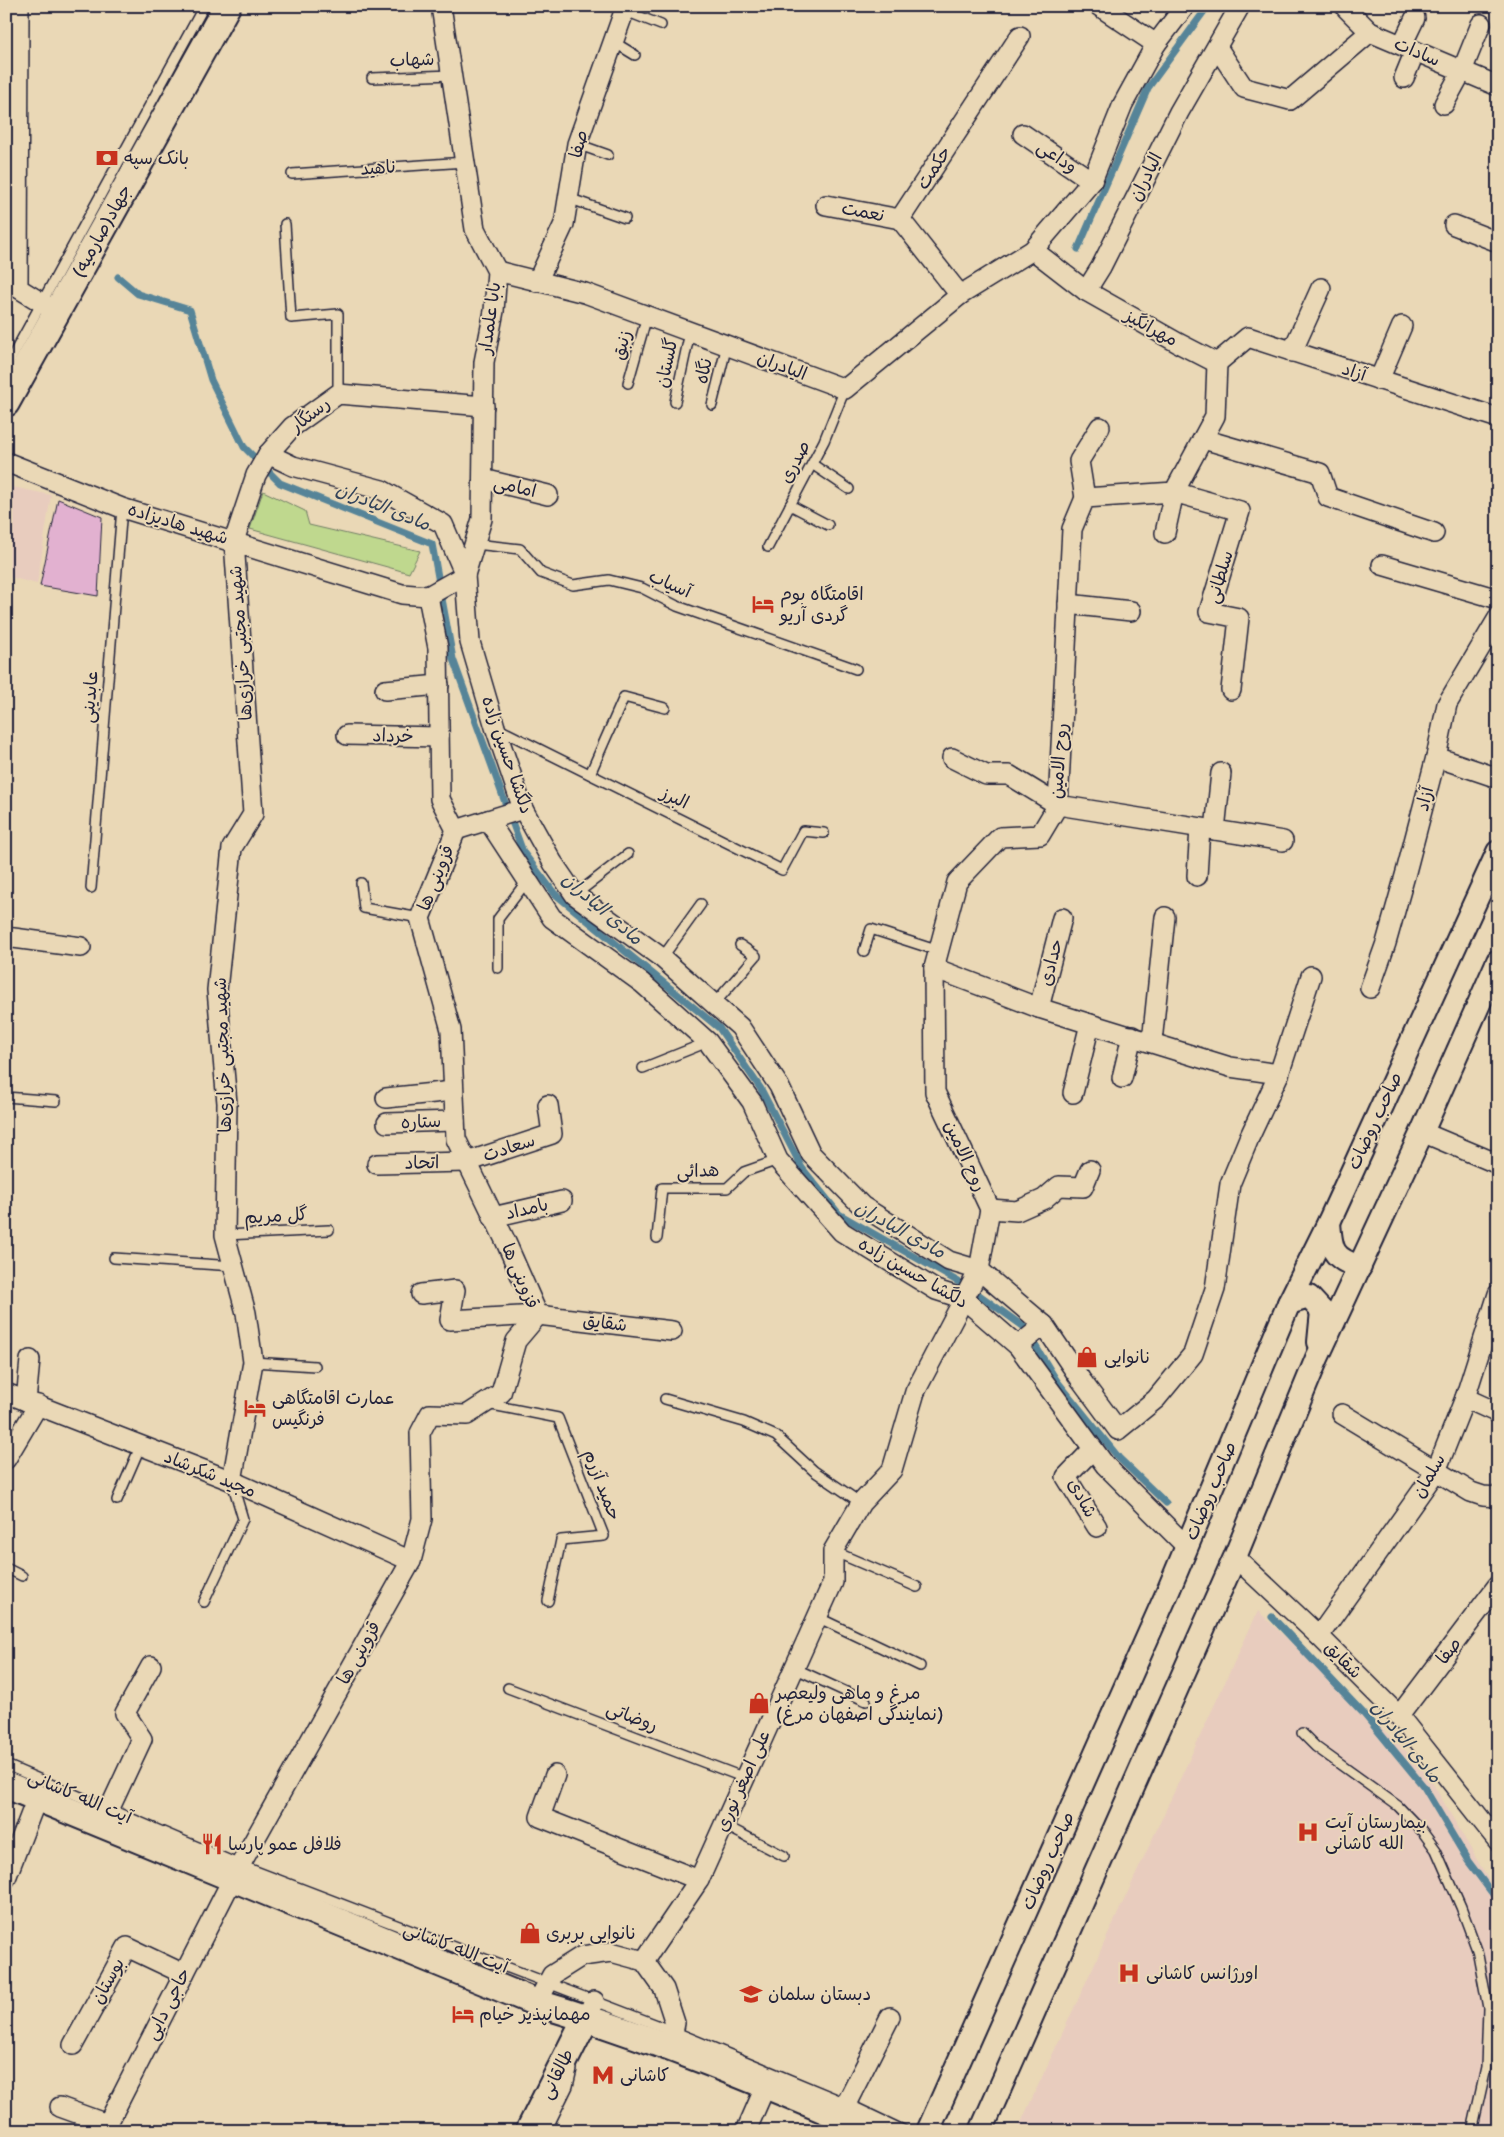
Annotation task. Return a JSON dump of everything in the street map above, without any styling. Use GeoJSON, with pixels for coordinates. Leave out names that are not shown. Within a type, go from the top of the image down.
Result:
{"type":"FeatureCollection","features":[{"type":"Feature","properties":{"kind":"main road","name":"جهاد(صارمیه)"},"geometry":{"type":"LineString","coordinates":[[6,403],[50,308],[227,6]]}},
{"type":"Feature","properties":{"kind":"main road","name":"آیت الله کاشانی"},"geometry":{"type":"LineString","coordinates":[[6,1785],[37,1798],[106,1817],[236,1872],[542,1993],[671,2039],[766,2085],[843,2110],[874,2131]]}},
{"type":"Feature","properties":{"kind":"main road","name":"طالقانی"},"geometry":{"type":"LineString","coordinates":[[529,2131],[590,2009]]}},
{"type":"Feature","properties":{"kind":"street"},"geometry":{"type":"LineString","coordinates":[[19,6],[12,46],[12,142],[18,288],[50,308]]}},
{"type":"Feature","properties":{"kind":"street","name":"بابا علمدار"},"geometry":{"type":"LineString","coordinates":[[441,6],[475,230],[497,271],[494,311],[484,362],[482,519],[465,575]]}},
{"type":"Feature","properties":{"kind":"street"},"geometry":{"type":"LineString","coordinates":[[1099,6],[1156,44]]}},
{"type":"Feature","properties":{"kind":"street"},"geometry":{"type":"LineString","coordinates":[[845,389],[960,295],[1033,250],[1092,181],[1123,104],[1156,44],[1185,6]]}},
{"type":"Feature","properties":{"kind":"street","name":"الیادران"},"geometry":{"type":"LineString","coordinates":[[1086,291],[1101,267],[1179,112],[1240,6]]}},
{"type":"Feature","properties":{"kind":"street","name":"سادات"},"geometry":{"type":"LineString","coordinates":[[1346,6],[1370,32],[1498,86]]}},
{"type":"Feature","properties":{"kind":"street","name":"صفا"},"geometry":{"type":"LineString","coordinates":[[537,282],[564,224],[577,144],[612,41],[621,8]]}},
{"type":"Feature","properties":{"kind":"street"},"geometry":{"type":"LineString","coordinates":[[1404,78],[1415,18]]}},
{"type":"Feature","properties":{"kind":"street"},"geometry":{"type":"LineString","coordinates":[[1444,104],[1462,71],[1481,24]]}},
{"type":"Feature","properties":{"kind":"street"},"geometry":{"type":"LineString","coordinates":[[1217,47],[1244,88],[1290,100],[1370,32]]}},
{"type":"Feature","properties":{"kind":"street","name":"حکمت"},"geometry":{"type":"LineString","coordinates":[[900,219],[1020,36]]}},
{"type":"Feature","properties":{"kind":"street","name":"وداعی"},"geometry":{"type":"LineString","coordinates":[[1023,134],[1092,181]]}},
{"type":"Feature","properties":{"kind":"street","name":"نعمت"},"geometry":{"type":"LineString","coordinates":[[826,205],[900,219]]}},
{"type":"Feature","properties":{"kind":"street"},"geometry":{"type":"LineString","coordinates":[[900,219],[960,295]]}},
{"type":"Feature","properties":{"kind":"street"},"geometry":{"type":"LineString","coordinates":[[1454,225],[1498,242]]}},
{"type":"Feature","properties":{"kind":"street"},"geometry":{"type":"LineString","coordinates":[[1033,250],[1086,291]]}},
{"type":"Feature","properties":{"kind":"street","name":"الیادران"},"geometry":{"type":"LineString","coordinates":[[497,271],[585,294],[845,389]]}},
{"type":"Feature","properties":{"kind":"street"},"geometry":{"type":"LineString","coordinates":[[1292,352],[1321,288]]}},
{"type":"Feature","properties":{"kind":"street","name":"مهرانگیز"},"geometry":{"type":"LineString","coordinates":[[1086,291],[1217,363]]}},
{"type":"Feature","properties":{"kind":"street"},"geometry":{"type":"LineString","coordinates":[[1378,380],[1402,326]]}},
{"type":"Feature","properties":{"kind":"street","name":"آزاد"},"geometry":{"type":"LineString","coordinates":[[1217,363],[1248,337],[1498,418]]}},
{"type":"Feature","properties":{"kind":"street"},"geometry":{"type":"LineString","coordinates":[[1165,533],[1174,492],[1215,416],[1217,363]]}},
{"type":"Feature","properties":{"kind":"street","name":"رستگار"},"geometry":{"type":"LineString","coordinates":[[234,541],[256,475],[268,454],[292,427],[338,394],[484,406]]}},
{"type":"Feature","properties":{"kind":"street"},"geometry":{"type":"LineString","coordinates":[[1100,427],[1079,461],[1085,498],[1174,492]]}},
{"type":"Feature","properties":{"kind":"street"},"geometry":{"type":"LineString","coordinates":[[1203,439],[1320,473],[1328,497],[1434,533]]}},
{"type":"Feature","properties":{"kind":"street"},"geometry":{"type":"LineString","coordinates":[[268,454],[293,466],[382,490],[443,524],[465,575],[428,596],[438,648],[440,799],[456,830]]}},
{"type":"Feature","properties":{"kind":"street","name":"شهید هادیزاده"},"geometry":{"type":"LineString","coordinates":[[6,462],[122,508],[402,594],[428,596]]}},
{"type":"Feature","properties":{"kind":"street","name":"امامی"},"geometry":{"type":"LineString","coordinates":[[483,479],[548,494]]}},
{"type":"Feature","properties":{"kind":"street","name":"سلطانی"},"geometry":{"type":"LineString","coordinates":[[1174,492],[1240,511],[1209,612],[1239,618],[1231,690]]}},
{"type":"Feature","properties":{"kind":"street","name":"روح الامین"},"geometry":{"type":"LineString","coordinates":[[964,1299],[979,1270],[990,1209],[935,1092],[936,959],[956,882],[1000,837],[1040,835],[1058,805],[1072,529],[1085,498]]}},
{"type":"Feature","properties":{"kind":"street","name":"شهید مجتبی خرازی‌ها"},"geometry":{"type":"LineString","coordinates":[[232,1481],[253,1362],[246,1314],[226,1235],[227,1104],[217,990],[232,848],[253,814],[234,541]]}},
{"type":"Feature","properties":{"kind":"street"},"geometry":{"type":"LineString","coordinates":[[1382,565],[1498,599]]}},
{"type":"Feature","properties":{"kind":"street","name":"دلگشا حسین زاده"},"geometry":{"type":"LineString","coordinates":[[465,575],[470,642],[495,727],[523,809],[553,863],[575,895],[662,958],[740,1027],[779,1086],[811,1154],[862,1206],[950,1261],[979,1270],[1044,1325],[1118,1430],[1156,1399],[1193,1354],[1215,1289],[1230,1184],[1279,1074]]}},
{"type":"Feature","properties":{"kind":"street"},"geometry":{"type":"LineString","coordinates":[[1068,604],[1131,611]]}},
{"type":"Feature","properties":{"kind":"street","name":"آزاد"},"geometry":{"type":"LineString","coordinates":[[1370,988],[1396,907],[1436,757],[1446,704],[1498,618]]}},
{"type":"Feature","properties":{"kind":"street"},"geometry":{"type":"LineString","coordinates":[[384,690],[439,685]]}},
{"type":"Feature","properties":{"kind":"street","name":"خرداد"},"geometry":{"type":"LineString","coordinates":[[347,735],[439,737]]}},
{"type":"Feature","properties":{"kind":"street"},"geometry":{"type":"LineString","coordinates":[[1436,757],[1498,778]]}},
{"type":"Feature","properties":{"kind":"street"},"geometry":{"type":"LineString","coordinates":[[952,758],[986,775],[1009,775],[1058,805],[1283,841]]}},
{"type":"Feature","properties":{"kind":"street"},"geometry":{"type":"LineString","coordinates":[[1197,876],[1221,772]]}},
{"type":"Feature","properties":{"kind":"street","name":"قزوینی ها"},"geometry":{"type":"LineString","coordinates":[[236,1872],[411,1561],[422,1519],[420,1433],[430,1414],[467,1415],[501,1394],[516,1340],[538,1315],[456,1139],[451,1030],[420,918],[456,830],[523,809]]}},
{"type":"Feature","properties":{"kind":"street","name":"دلگشا حسین زاده"},"geometry":{"type":"LineString","coordinates":[[488,820],[552,918],[642,983],[708,1042],[752,1102],[778,1160],[842,1232],[936,1290],[964,1299],[1018,1346],[1105,1465],[1187,1548]]}},
{"type":"Feature","properties":{"kind":"street","name":"صاحب روضات"},"geometry":{"type":"LineString","coordinates":[[928,2131],[1187,1548],[1289,1303],[1498,852]]}},
{"type":"Feature","properties":{"kind":"street"},"geometry":{"type":"LineString","coordinates":[[1152,1042],[1165,917]]}},
{"type":"Feature","properties":{"kind":"street","name":"حدادی"},"geometry":{"type":"LineString","coordinates":[[1039,1008],[1062,918]]}},
{"type":"Feature","properties":{"kind":"street"},"geometry":{"type":"LineString","coordinates":[[6,937],[81,947]]}},
{"type":"Feature","properties":{"kind":"street"},"geometry":{"type":"LineString","coordinates":[[936,959],[1039,1008],[1230,1066],[1279,1074],[1311,976]]}},
{"type":"Feature","properties":{"kind":"street"},"geometry":{"type":"LineString","coordinates":[[980,2131],[1235,1557],[1317,1358],[1422,1132],[1498,961]]}},
{"type":"Feature","properties":{"kind":"street"},"geometry":{"type":"LineString","coordinates":[[1074,1093],[1090,1024]]}},
{"type":"Feature","properties":{"kind":"street"},"geometry":{"type":"LineString","coordinates":[[1122,1078],[1132,1036]]}},
{"type":"Feature","properties":{"kind":"street"},"geometry":{"type":"LineString","coordinates":[[386,1098],[454,1090]]}},
{"type":"Feature","properties":{"kind":"street","name":"سعادت"},"geometry":{"type":"LineString","coordinates":[[467,1162],[552,1134],[548,1105]]}},
{"type":"Feature","properties":{"kind":"street","name":"ستاره"},"geometry":{"type":"LineString","coordinates":[[387,1123],[455,1121]]}},
{"type":"Feature","properties":{"kind":"street"},"geometry":{"type":"LineString","coordinates":[[1422,1132],[1498,1164]]}},
{"type":"Feature","properties":{"kind":"street","name":"اتحاد"},"geometry":{"type":"LineString","coordinates":[[377,1164],[467,1162]]}},
{"type":"Feature","properties":{"kind":"street"},"geometry":{"type":"LineString","coordinates":[[990,1209],[1018,1211],[1044,1199],[1059,1186],[1083,1187],[1090,1170]]}},
{"type":"Feature","properties":{"kind":"street","name":"بامداد"},"geometry":{"type":"LineString","coordinates":[[493,1217],[562,1201]]}},
{"type":"Feature","properties":{"kind":"street"},"geometry":{"type":"LineString","coordinates":[[1328,1222],[1330,1245],[1342,1261],[1360,1267]]}},
{"type":"Feature","properties":{"kind":"street","name":"شقایق"},"geometry":{"type":"LineString","coordinates":[[421,1294],[455,1290],[450,1320],[538,1315],[672,1331]]}},
{"type":"Feature","properties":{"kind":"street","name":"سلمان"},"geometry":{"type":"LineString","coordinates":[[1319,1636],[1436,1471],[1465,1398],[1498,1294]]}},
{"type":"Feature","properties":{"kind":"street"},"geometry":{"type":"LineString","coordinates":[[1289,1303],[1309,1297],[1322,1311],[1317,1358]]}},
{"type":"Feature","properties":{"kind":"street"},"geometry":{"type":"LineString","coordinates":[[833,1551],[861,1503],[892,1470],[915,1392],[964,1299]]}},
{"type":"Feature","properties":{"kind":"street"},"geometry":{"type":"LineString","coordinates":[[1018,1346],[1044,1325]]}},
{"type":"Feature","properties":{"kind":"street"},"geometry":{"type":"LineString","coordinates":[[6,1459],[32,1403],[30,1360]]}},
{"type":"Feature","properties":{"kind":"street","name":"مجید شکرشاد"},"geometry":{"type":"LineString","coordinates":[[6,1393],[232,1481],[411,1561]]}},
{"type":"Feature","properties":{"kind":"street"},"geometry":{"type":"LineString","coordinates":[[1465,1398],[1498,1413]]}},
{"type":"Feature","properties":{"kind":"street"},"geometry":{"type":"LineString","coordinates":[[1342,1414],[1471,1492],[1483,1496],[1498,1497]]}},
{"type":"Feature","properties":{"kind":"street","name":"شادی"},"geometry":{"type":"LineString","coordinates":[[1093,1449],[1066,1477],[1097,1527]]}},
{"type":"Feature","properties":{"kind":"street","name":"علی اصغر نوری"},"geometry":{"type":"LineString","coordinates":[[644,1962],[699,1880],[724,1826],[833,1582],[833,1551]]}},
{"type":"Feature","properties":{"kind":"street","name":"شقایق"},"geometry":{"type":"LineString","coordinates":[[1235,1557],[1319,1636],[1398,1716],[1498,1841]]}},
{"type":"Feature","properties":{"kind":"street","name":"صفا"},"geometry":{"type":"LineString","coordinates":[[1398,1716],[1495,1596]]}},
{"type":"Feature","properties":{"kind":"street"},"geometry":{"type":"LineString","coordinates":[[106,1817],[142,1740],[126,1713],[150,1666]]}},
{"type":"Feature","properties":{"kind":"street"},"geometry":{"type":"LineString","coordinates":[[555,1775],[540,1817],[699,1880]]}},
{"type":"Feature","properties":{"kind":"street"},"geometry":{"type":"LineString","coordinates":[[6,1878],[37,1798]]}},
{"type":"Feature","properties":{"kind":"street","name":"حاجی دایی"},"geometry":{"type":"LineString","coordinates":[[106,2128],[236,1872]]}},
{"type":"Feature","properties":{"kind":"street","name":"بوستان"},"geometry":{"type":"LineString","coordinates":[[73,2045],[127,1947],[184,1974]]}},
{"type":"Feature","properties":{"kind":"street"},"geometry":{"type":"LineString","coordinates":[[542,1993],[552,1975],[582,1956],[611,1952],[644,1962],[664,1989],[674,2023],[671,2039]]}},
{"type":"Feature","properties":{"kind":"street"},"geometry":{"type":"LineString","coordinates":[[843,2110],[890,2017]]}},
{"type":"Feature","properties":{"kind":"street"},"geometry":{"type":"LineString","coordinates":[[746,2131],[766,2085]]}},
{"type":"Feature","properties":{"kind":"street"},"geometry":{"type":"LineString","coordinates":[[60,2107],[106,2128]]}},
{"type":"Feature","properties":{"kind":"lane","name":"جهاد(صارمیه)"},"geometry":{"type":"LineString","coordinates":[[6,368],[50,308],[204,6]]}},
{"type":"Feature","properties":{"kind":"lane"},"geometry":{"type":"LineString","coordinates":[[621,8],[661,25]]}},
{"type":"Feature","properties":{"kind":"lane"},"geometry":{"type":"LineString","coordinates":[[612,41],[636,55]]}},
{"type":"Feature","properties":{"kind":"lane","name":"شهاب"},"geometry":{"type":"LineString","coordinates":[[372,78],[452,76]]}},
{"type":"Feature","properties":{"kind":"lane"},"geometry":{"type":"LineString","coordinates":[[577,144],[608,155]]}},
{"type":"Feature","properties":{"kind":"lane","name":"ناهید"},"geometry":{"type":"LineString","coordinates":[[292,174],[465,162]]}},
{"type":"Feature","properties":{"kind":"lane"},"geometry":{"type":"LineString","coordinates":[[568,198],[625,218]]}},
{"type":"Feature","properties":{"kind":"lane"},"geometry":{"type":"LineString","coordinates":[[285,224],[291,318],[338,314],[338,394]]}},
{"type":"Feature","properties":{"kind":"lane","name":"زنبق"},"geometry":{"type":"LineString","coordinates":[[628,383],[647,316]]}},
{"type":"Feature","properties":{"kind":"lane","name":"گلستان"},"geometry":{"type":"LineString","coordinates":[[675,402],[690,332]]}},
{"type":"Feature","properties":{"kind":"lane","name":"نگاه"},"geometry":{"type":"LineString","coordinates":[[712,405],[727,345]]}},
{"type":"Feature","properties":{"kind":"lane","name":"صدری"},"geometry":{"type":"LineString","coordinates":[[768,547],[824,441],[845,389]]}},
{"type":"Feature","properties":{"kind":"lane"},"geometry":{"type":"LineString","coordinates":[[812,464],[849,489]]}},
{"type":"Feature","properties":{"kind":"lane"},"geometry":{"type":"LineString","coordinates":[[790,505],[828,525]]}},
{"type":"Feature","properties":{"kind":"lane","name":"عابدینی"},"geometry":{"type":"LineString","coordinates":[[91,888],[122,508]]}},
{"type":"Feature","properties":{"kind":"lane","name":"آسیاب"},"geometry":{"type":"LineString","coordinates":[[474,544],[520,549],[541,572],[573,585],[609,580],[642,588],[677,606],[856,669]]}},
{"type":"Feature","properties":{"kind":"lane"},"geometry":{"type":"LineString","coordinates":[[590,774],[624,697],[665,708]]}},
{"type":"Feature","properties":{"kind":"lane","name":"البرز"},"geometry":{"type":"LineString","coordinates":[[495,727],[782,870],[803,831],[824,832]]}},
{"type":"Feature","properties":{"kind":"lane"},"geometry":{"type":"LineString","coordinates":[[575,895],[628,854]]}},
{"type":"Feature","properties":{"kind":"lane"},"geometry":{"type":"LineString","coordinates":[[498,968],[498,919],[527,881]]}},
{"type":"Feature","properties":{"kind":"lane"},"geometry":{"type":"LineString","coordinates":[[361,883],[364,908],[420,918]]}},
{"type":"Feature","properties":{"kind":"lane"},"geometry":{"type":"LineString","coordinates":[[662,958],[701,904]]}},
{"type":"Feature","properties":{"kind":"lane"},"geometry":{"type":"LineString","coordinates":[[864,951],[871,929],[936,959]]}},
{"type":"Feature","properties":{"kind":"lane"},"geometry":{"type":"LineString","coordinates":[[714,1004],[756,956],[740,945]]}},
{"type":"Feature","properties":{"kind":"lane"},"geometry":{"type":"LineString","coordinates":[[643,1068],[708,1042]]}},
{"type":"Feature","properties":{"kind":"lane"},"geometry":{"type":"LineString","coordinates":[[6,1097],[56,1102]]}},
{"type":"Feature","properties":{"kind":"lane","name":"هدائی"},"geometry":{"type":"LineString","coordinates":[[657,1238],[662,1188],[727,1188],[744,1172],[778,1160]]}},
{"type":"Feature","properties":{"kind":"lane","name":"گل مریم"},"geometry":{"type":"LineString","coordinates":[[226,1235],[329,1230]]}},
{"type":"Feature","properties":{"kind":"lane"},"geometry":{"type":"LineString","coordinates":[[114,1258],[234,1266]]}},
{"type":"Feature","properties":{"kind":"lane"},"geometry":{"type":"LineString","coordinates":[[253,1362],[315,1366]]}},
{"type":"Feature","properties":{"kind":"lane"},"geometry":{"type":"LineString","coordinates":[[665,1399],[744,1422],[776,1436],[814,1471],[861,1503]]}},
{"type":"Feature","properties":{"kind":"lane","name":"حمید آزرم"},"geometry":{"type":"LineString","coordinates":[[485,1403],[558,1418],[604,1536],[561,1540],[548,1601]]}},
{"type":"Feature","properties":{"kind":"lane"},"geometry":{"type":"LineString","coordinates":[[117,1500],[141,1446]]}},
{"type":"Feature","properties":{"kind":"lane"},"geometry":{"type":"LineString","coordinates":[[204,1602],[243,1519],[232,1481]]}},
{"type":"Feature","properties":{"kind":"lane"},"geometry":{"type":"LineString","coordinates":[[833,1551],[917,1587]]}},
{"type":"Feature","properties":{"kind":"lane"},"geometry":{"type":"LineString","coordinates":[[6,1568],[22,1576]]}},
{"type":"Feature","properties":{"kind":"lane"},"geometry":{"type":"LineString","coordinates":[[817,1617],[920,1666]]}},
{"type":"Feature","properties":{"kind":"lane"},"geometry":{"type":"LineString","coordinates":[[794,1668],[866,1700]]}},
{"type":"Feature","properties":{"kind":"lane","name":"روضاتی"},"geometry":{"type":"LineString","coordinates":[[508,1688],[745,1778]]}},
{"type":"Feature","properties":{"kind":"lane"},"geometry":{"type":"LineString","coordinates":[[1302,1733],[1316,1747],[1398,1806],[1422,1831],[1436,1850],[1476,1950],[1488,2008],[1486,2068],[1472,2131]]}},
{"type":"Feature","properties":{"kind":"lane","name":"آیت الله کاشانی"},"geometry":{"type":"LineString","coordinates":[[6,1765],[106,1817]]}},
{"type":"Feature","properties":{"kind":"lane"},"geometry":{"type":"LineString","coordinates":[[724,1826],[784,1856]]}},
{"type":"Feature","properties":{"kind":"lane","name":"طالقانی"},"geometry":{"type":"LineString","coordinates":[[546,2131],[568,2086],[590,2009]]}},
{"type":"Feature","properties":{"kind":"lane","name":"آیت الله کاشانی"},"geometry":{"type":"LineString","coordinates":[[671,2039],[843,2110],[904,2131]]}},
{"type":"Feature","properties":{"kind":"shaded area"},"geometry":{"type":"Polygon","coordinates":[[[13,487],[51,495],[37,584],[6,576],[6,510],[13,487]]]}},
{"type":"Feature","properties":{"kind":"shaded area","name":"بیمارستان آیت الله کاشانی"},"geometry":{"type":"Polygon","coordinates":[[[1258,1611],[1424,1768],[1498,1896],[1498,2131],[1017,2131],[1258,1611]]]}},
{"type":"Feature","properties":{"kind":"green space"},"geometry":{"type":"Polygon","coordinates":[[[263,491],[305,511],[309,525],[420,551],[409,573],[250,529],[263,491]]]}},
{"type":"Feature","properties":{"kind":"building"},"geometry":{"type":"Polygon","coordinates":[[[58,499],[102,517],[98,596],[40,586],[58,499]]]}},
{"type":"Feature","properties":{"kind":"waterway"},"geometry":{"type":"LineString","coordinates":[[1078,249],[1148,88],[1208,6]]}},
{"type":"Feature","properties":{"kind":"waterway","name":"مادی الیادران"},"geometry":{"type":"LineString","coordinates":[[118,277],[138,294],[190,310],[211,380],[244,447],[280,483],[432,544],[453,659],[523,852],[555,894],[719,1028],[761,1089],[802,1168],[839,1214],[971,1289],[1024,1327],[1057,1381],[1119,1458],[1166,1503]]}},
{"type":"Feature","properties":{"kind":"waterway","name":"مادی الیادران"},"geometry":{"type":"LineString","coordinates":[[1272,1617],[1364,1714],[1424,1787],[1468,1861],[1498,1901]]}},
{"type":"Feature","properties":{"kind":"place","name":"بانک سپه"},"geometry":{"type":"Point","coordinates":[107,158]}},
{"type":"Feature","properties":{"kind":"place","name":"اقامتگاه بوم گردی آریو"},"geometry":{"type":"Point","coordinates":[763,604]}},
{"type":"Feature","properties":{"kind":"place","name":"نانوایی"},"geometry":{"type":"Point","coordinates":[1087,1357]}},
{"type":"Feature","properties":{"kind":"place","name":"عمارت اقامتگاهی فرنگیس"},"geometry":{"type":"Point","coordinates":[255,1408]}},
{"type":"Feature","properties":{"kind":"place","name":"مرغ و ماهی ولیعصر (نمایندگی اصفهان مرغ)"},"geometry":{"type":"Point","coordinates":[759,1703]}},
{"type":"Feature","properties":{"kind":"place","name":"بیمارستان آیت الله کاشانی"},"geometry":{"type":"Point","coordinates":[1308,1832]}},
{"type":"Feature","properties":{"kind":"place","name":"فلافل عمو پارسا"},"geometry":{"type":"Point","coordinates":[212,1844]}},
{"type":"Feature","properties":{"kind":"place","name":"نانوایی بربری"},"geometry":{"type":"Point","coordinates":[530,1933]}},
{"type":"Feature","properties":{"kind":"place","name":"اورژانس کاشانی"},"geometry":{"type":"Point","coordinates":[1129,1973]}},
{"type":"Feature","properties":{"kind":"place","name":"دبستان سلمان"},"geometry":{"type":"Point","coordinates":[751,1994]}},
{"type":"Feature","properties":{"kind":"place","name":"مهمانپذیر خیام"},"geometry":{"type":"Point","coordinates":[463,2014]}},
{"type":"Feature","properties":{"kind":"place","name":"کاشانی"},"geometry":{"type":"Point","coordinates":[603,2075]}}]}
